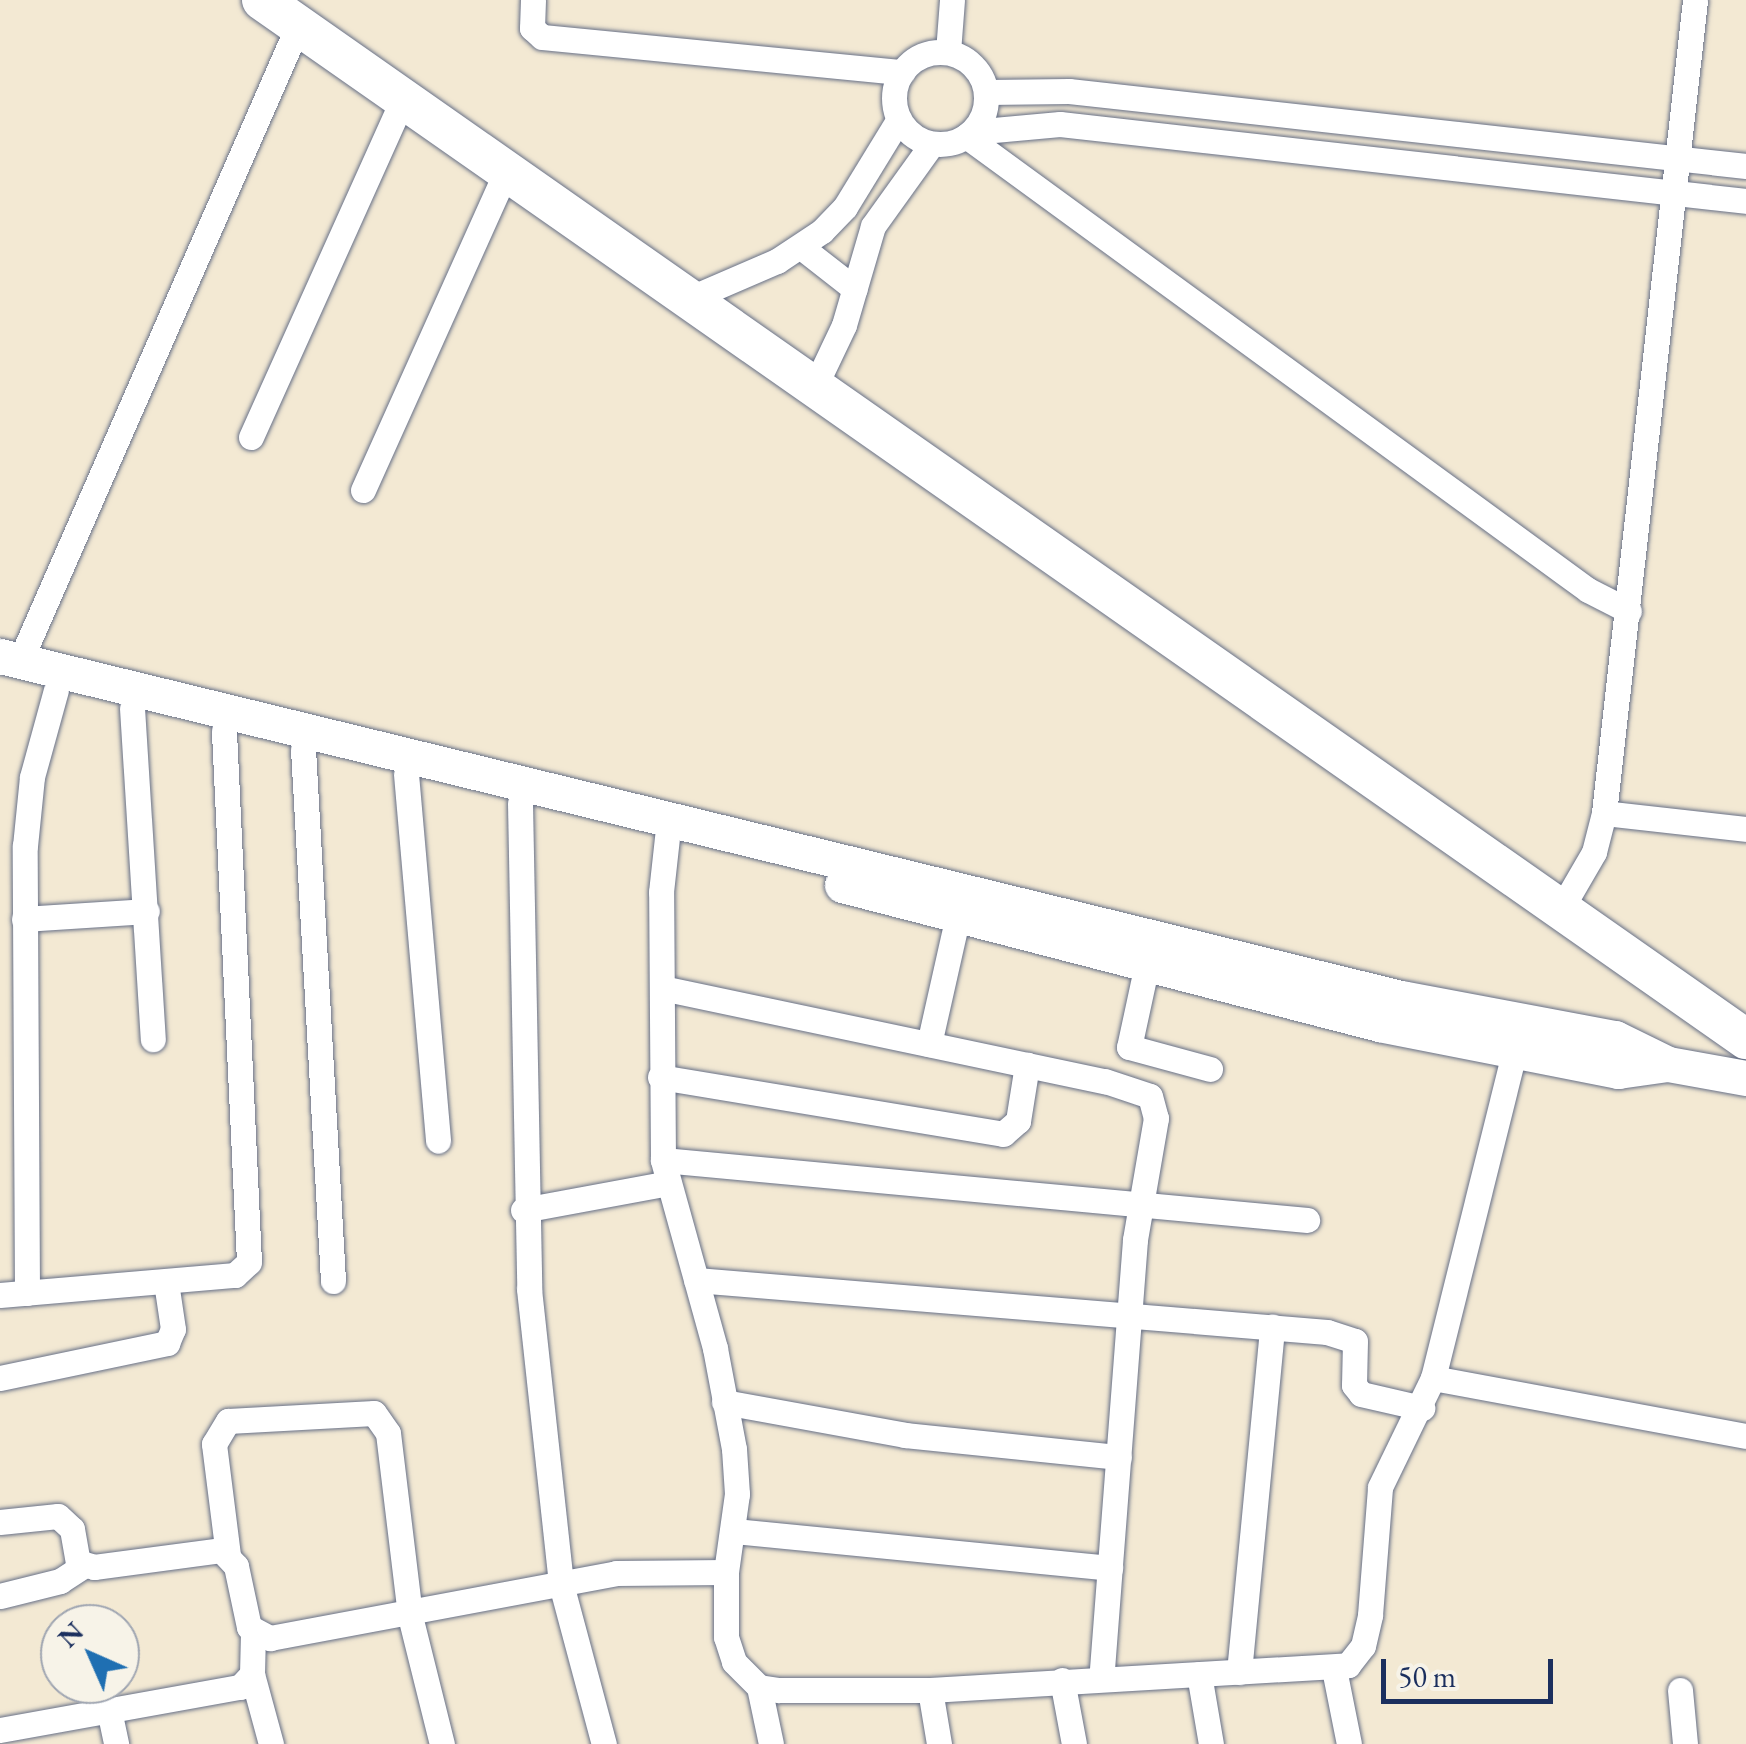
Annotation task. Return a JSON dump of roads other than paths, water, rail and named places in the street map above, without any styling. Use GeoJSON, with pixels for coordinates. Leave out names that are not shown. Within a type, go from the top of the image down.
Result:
{"type":"FeatureCollection","features":[{"type":"Feature","properties":{"kind":"main road"},"geometry":{"type":"LineString","coordinates":[[262,0],[816,384],[1746,1039]]}},
{"type":"Feature","properties":{"kind":"street"},"geometry":{"type":"LineString","coordinates":[[532,0],[532,28],[542,37],[902,72]]}},
{"type":"Feature","properties":{"kind":"street"},"geometry":{"type":"LineString","coordinates":[[948,52],[952,0]]}},
{"type":"Feature","properties":{"kind":"street"},"geometry":{"type":"LineString","coordinates":[[1561,909],[1594,852],[1604,814],[1694,0]]}},
{"type":"Feature","properties":{"kind":"street"},"geometry":{"type":"LineString","coordinates":[[7,664],[298,26]]}},
{"type":"Feature","properties":{"kind":"street"},"geometry":{"type":"LineString","coordinates":[[690,298],[801,247],[845,207],[899,119],[894,91],[902,72],[920,56],[948,52],[974,66],[986,92],[969,134]]}},
{"type":"Feature","properties":{"kind":"street"},"geometry":{"type":"LineString","coordinates":[[986,92],[1069,91],[1746,166]]}},
{"type":"Feature","properties":{"kind":"street"},"geometry":{"type":"LineString","coordinates":[[251,437],[403,99]]}},
{"type":"Feature","properties":{"kind":"street"},"geometry":{"type":"LineString","coordinates":[[899,119],[932,144]]}},
{"type":"Feature","properties":{"kind":"street"},"geometry":{"type":"LineString","coordinates":[[816,384],[854,289],[873,226],[932,144],[969,134],[1060,124],[1746,201]]}},
{"type":"Feature","properties":{"kind":"street"},"geometry":{"type":"LineString","coordinates":[[969,134],[1588,590],[1628,611]]}},
{"type":"Feature","properties":{"kind":"street"},"geometry":{"type":"LineString","coordinates":[[363,490],[507,170]]}},
{"type":"Feature","properties":{"kind":"street"},"geometry":{"type":"LineString","coordinates":[[801,247],[821,257],[854,289]]}},
{"type":"Feature","properties":{"kind":"street"},"geometry":{"type":"LineString","coordinates":[[7,664],[56,690],[520,803],[668,829],[958,915],[1148,964],[1514,1052],[1618,1071],[1668,1064]]}},
{"type":"Feature","properties":{"kind":"street"},"geometry":{"type":"LineString","coordinates":[[7,664],[668,829],[1400,998],[1615,1038],[1668,1064],[1746,1078]]}},
{"type":"Feature","properties":{"kind":"street"},"geometry":{"type":"LineString","coordinates":[[28,1293],[12,1077],[32,778],[56,690]]}},
{"type":"Feature","properties":{"kind":"street"},"geometry":{"type":"LineString","coordinates":[[132,708],[153,1038]]}},
{"type":"Feature","properties":{"kind":"street"},"geometry":{"type":"LineString","coordinates":[[0,1295],[235,1274],[250,1252],[224,731]]}},
{"type":"Feature","properties":{"kind":"street"},"geometry":{"type":"LineString","coordinates":[[303,749],[333,1281]]}},
{"type":"Feature","properties":{"kind":"street"},"geometry":{"type":"LineString","coordinates":[[406,774],[438,1141]]}},
{"type":"Feature","properties":{"kind":"street"},"geometry":{"type":"LineString","coordinates":[[520,803],[523,1210],[561,1584],[604,1744]]}},
{"type":"Feature","properties":{"kind":"street"},"geometry":{"type":"LineString","coordinates":[[1604,814],[1746,828]]}},
{"type":"Feature","properties":{"kind":"street"},"geometry":{"type":"LineString","coordinates":[[668,829],[660,1077],[666,1172],[696,1280],[734,1449],[734,1532],[726,1572],[726,1637],[734,1662],[759,1687],[771,1744]]}},
{"type":"Feature","properties":{"kind":"street"},"geometry":{"type":"LineString","coordinates":[[24,919],[147,911]]}},
{"type":"Feature","properties":{"kind":"street"},"geometry":{"type":"LineString","coordinates":[[929,1044],[958,915]]}},
{"type":"Feature","properties":{"kind":"street"},"geometry":{"type":"LineString","coordinates":[[1148,964],[1129,1047],[1210,1069]]}},
{"type":"Feature","properties":{"kind":"street"},"geometry":{"type":"LineString","coordinates":[[662,988],[1026,1064],[1150,1096],[1156,1118],[1142,1202],[1100,1677]]}},
{"type":"Feature","properties":{"kind":"street"},"geometry":{"type":"LineString","coordinates":[[759,1687],[930,1690],[1100,1677],[1334,1669],[1357,1659],[1363,1646],[1380,1487],[1422,1408],[1433,1378],[1514,1052]]}},
{"type":"Feature","properties":{"kind":"street"},"geometry":{"type":"LineString","coordinates":[[660,1077],[1003,1134],[1018,1121],[1026,1064]]}},
{"type":"Feature","properties":{"kind":"street"},"geometry":{"type":"LineString","coordinates":[[523,1210],[666,1172],[1142,1202],[1308,1220]]}},
{"type":"Feature","properties":{"kind":"street"},"geometry":{"type":"LineString","coordinates":[[696,1280],[1347,1336],[1356,1341],[1354,1385],[1361,1394],[1422,1408]]}},
{"type":"Feature","properties":{"kind":"street"},"geometry":{"type":"LineString","coordinates":[[0,1378],[167,1342],[173,1329],[166,1282]]}},
{"type":"Feature","properties":{"kind":"street"},"geometry":{"type":"LineString","coordinates":[[1239,1672],[1272,1327]]}},
{"type":"Feature","properties":{"kind":"street"},"geometry":{"type":"LineString","coordinates":[[1433,1378],[1746,1436]]}},
{"type":"Feature","properties":{"kind":"street"},"geometry":{"type":"LineString","coordinates":[[724,1402],[905,1435],[1119,1457]]}},
{"type":"Feature","properties":{"kind":"street"},"geometry":{"type":"LineString","coordinates":[[271,1744],[252,1674],[253,1632],[228,1555],[218,1432],[243,1416],[363,1409],[388,1433],[410,1616],[442,1744]]}},
{"type":"Feature","properties":{"kind":"street"},"geometry":{"type":"LineString","coordinates":[[0,1522],[63,1518],[83,1566]]}},
{"type":"Feature","properties":{"kind":"street"},"geometry":{"type":"LineString","coordinates":[[734,1532],[1110,1568]]}},
{"type":"Feature","properties":{"kind":"street"},"geometry":{"type":"LineString","coordinates":[[0,1596],[60,1581],[83,1566],[212,1549],[228,1555]]}},
{"type":"Feature","properties":{"kind":"street"},"geometry":{"type":"LineString","coordinates":[[253,1632],[270,1638],[410,1616],[616,1574],[726,1572]]}},
{"type":"Feature","properties":{"kind":"street"},"geometry":{"type":"LineString","coordinates":[[1334,1669],[1349,1744]]}},
{"type":"Feature","properties":{"kind":"street"},"geometry":{"type":"LineString","coordinates":[[0,1730],[240,1687],[252,1674]]}},
{"type":"Feature","properties":{"kind":"street"},"geometry":{"type":"LineString","coordinates":[[1199,1674],[1212,1744]]}},
{"type":"Feature","properties":{"kind":"street"},"geometry":{"type":"LineString","coordinates":[[1062,1680],[1074,1744]]}},
{"type":"Feature","properties":{"kind":"street"},"geometry":{"type":"LineString","coordinates":[[930,1690],[938,1744]]}},
{"type":"Feature","properties":{"kind":"street"},"geometry":{"type":"LineString","coordinates":[[1680,1690],[1685,1744]]}},
{"type":"Feature","properties":{"kind":"street"},"geometry":{"type":"LineString","coordinates":[[109,1710],[116,1744]]}}]}
